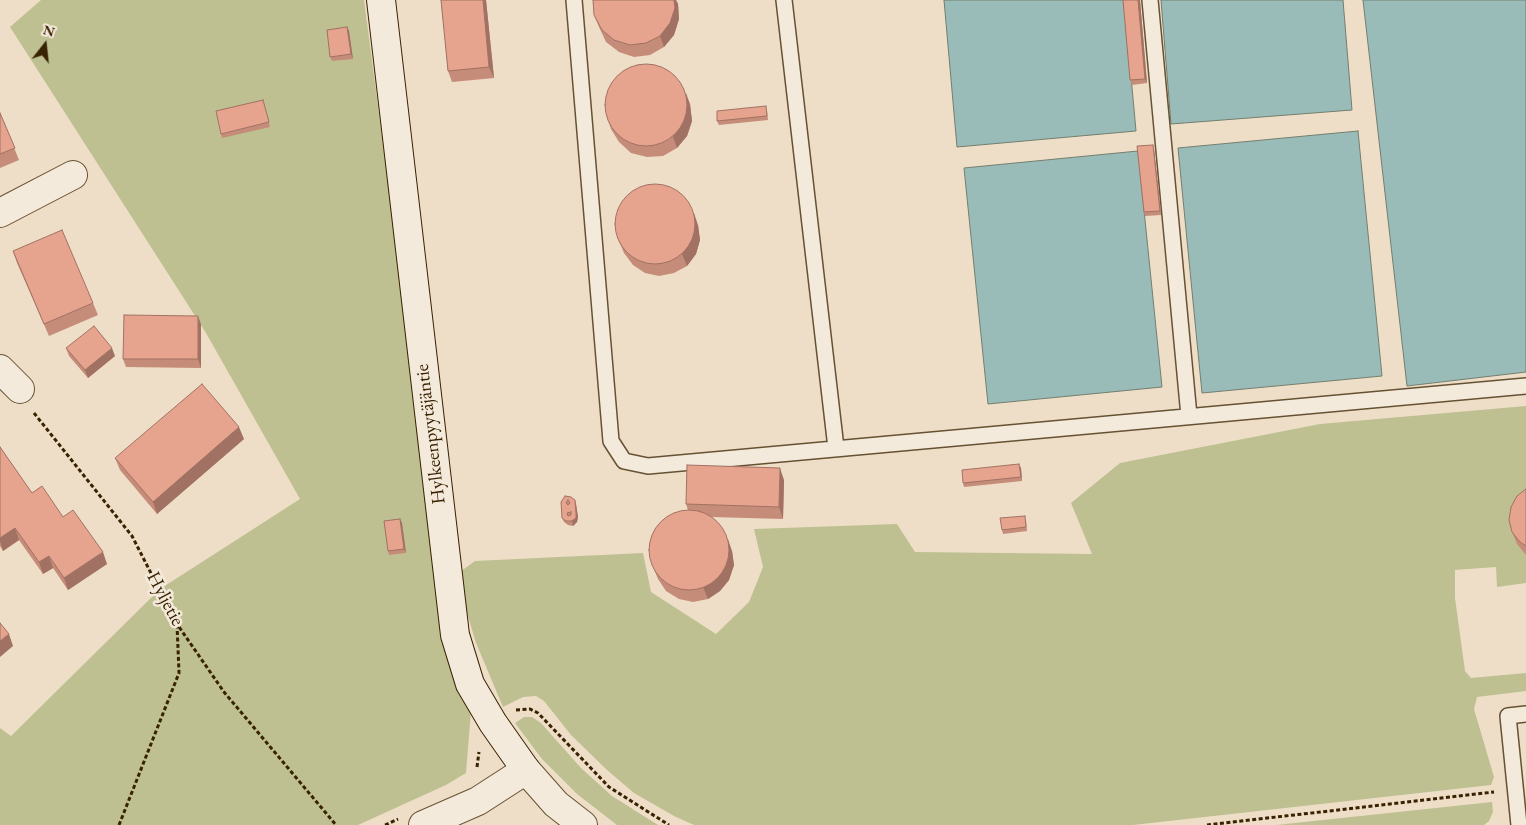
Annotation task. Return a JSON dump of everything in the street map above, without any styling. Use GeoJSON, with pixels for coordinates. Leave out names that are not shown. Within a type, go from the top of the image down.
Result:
{"type":"FeatureCollection","features":[{"type":"Feature","properties":{"kind":"street","name":"Hylkeenpyytäjäntie"},"geometry":{"type":"LineString","coordinates":[[382,0],[454,635],[470,684],[493,723],[526,770],[556,804],[583,825]]}},
{"type":"Feature","properties":{"kind":"street"},"geometry":{"type":"LineString","coordinates":[[0,213],[73,175]]}},
{"type":"Feature","properties":{"kind":"street"},"geometry":{"type":"LineString","coordinates":[[0,369],[20,389]]}},
{"type":"Feature","properties":{"kind":"street"},"geometry":{"type":"LineString","coordinates":[[423,825],[478,801],[526,770]]}},
{"type":"Feature","properties":{"kind":"lane"},"geometry":{"type":"LineString","coordinates":[[574,0],[612,441],[624,461],[648,466],[1526,386]]}},
{"type":"Feature","properties":{"kind":"lane"},"geometry":{"type":"LineString","coordinates":[[784,0],[836,448]]}},
{"type":"Feature","properties":{"kind":"lane"},"geometry":{"type":"LineString","coordinates":[[1150,0],[1189,416]]}},
{"type":"Feature","properties":{"kind":"lane"},"geometry":{"type":"LineString","coordinates":[[1519,825],[1508,716],[1526,714]]}},
{"type":"Feature","properties":{"kind":"path","name":"Hyljetie"},"geometry":{"type":"LineString","coordinates":[[20,389],[26,402],[132,536],[177,624],[224,692],[336,825]]}},
{"type":"Feature","properties":{"kind":"path"},"geometry":{"type":"LineString","coordinates":[[119,825],[179,673],[177,624]]}},
{"type":"Feature","properties":{"kind":"path"},"geometry":{"type":"LineString","coordinates":[[493,723],[518,708],[530,708],[538,713],[609,787],[669,825]]}},
{"type":"Feature","properties":{"kind":"path"},"geometry":{"type":"LineString","coordinates":[[1207,825],[1515,790]]}},
{"type":"Feature","properties":{"kind":"green space"},"geometry":{"type":"Polygon","coordinates":[[[41,0],[364,0],[453,672],[471,711],[466,773],[446,785],[358,825],[0,825],[0,728],[11,736],[160,589],[300,499],[206,333],[10,27],[41,0]]]}},
{"type":"Feature","properties":{"kind":"green space"},"geometry":{"type":"Polygon","coordinates":[[[1526,406],[1526,583],[1497,587],[1496,567],[1455,570],[1455,598],[1465,671],[1471,678],[1526,673],[1526,691],[1477,697],[1474,709],[1494,777],[1491,785],[1133,825],[694,825],[634,793],[571,735],[544,701],[536,696],[523,697],[503,707],[476,643],[457,574],[475,561],[643,553],[651,592],[716,634],[749,602],[763,567],[754,529],[897,524],[915,552],[1092,554],[1071,503],[1120,463],[1320,424],[1526,406]]]}},
{"type":"Feature","properties":{"kind":"green space"},"geometry":{"type":"Polygon","coordinates":[[[524,717],[532,717],[541,723],[581,768],[612,796],[658,825],[617,825],[577,794],[542,759],[515,723],[524,717]]]}},
{"type":"Feature","properties":{"kind":"green space"},"geometry":{"type":"Polygon","coordinates":[[[1492,802],[1493,812],[1489,821],[1484,825],[1276,825],[1492,802]]]}},
{"type":"Feature","properties":{"kind":"water"},"geometry":{"type":"Polygon","coordinates":[[[944,0],[1124,0],[1136,131],[957,147],[944,0]]]}},
{"type":"Feature","properties":{"kind":"water"},"geometry":{"type":"Polygon","coordinates":[[[1161,0],[1343,0],[1352,110],[1171,124],[1161,0]]]}},
{"type":"Feature","properties":{"kind":"water"},"geometry":{"type":"Polygon","coordinates":[[[1363,0],[1526,0],[1526,372],[1407,386],[1363,0]]]}},
{"type":"Feature","properties":{"kind":"water"},"geometry":{"type":"Polygon","coordinates":[[[1358,131],[1382,376],[1202,393],[1178,148],[1358,131]]]}},
{"type":"Feature","properties":{"kind":"water"},"geometry":{"type":"Polygon","coordinates":[[[1138,151],[1162,387],[988,404],[964,168],[1138,151]]]}},
{"type":"Feature","properties":{"kind":"building"},"geometry":{"type":"Polygon","coordinates":[[[441,0],[483,0],[489,67],[448,71],[441,0]]]}},
{"type":"Feature","properties":{"kind":"building"},"geometry":{"type":"Polygon","coordinates":[[[593,0],[674,0],[675,8],[670,23],[660,36],[646,43],[630,45],[614,40],[602,30],[594,15],[593,0]]]}},
{"type":"Feature","properties":{"kind":"building"},"geometry":{"type":"Polygon","coordinates":[[[1123,0],[1138,0],[1145,79],[1130,80],[1123,0]]]}},
{"type":"Feature","properties":{"kind":"building"},"geometry":{"type":"Polygon","coordinates":[[[347,27],[351,54],[330,57],[327,30],[347,27]]]}},
{"type":"Feature","properties":{"kind":"building"},"geometry":{"type":"Polygon","coordinates":[[[646,64],[662,67],[675,76],[684,89],[687,105],[684,121],[675,134],[662,143],[646,146],[630,143],[617,134],[608,121],[605,105],[608,89],[617,76],[630,67],[646,64]]]}},
{"type":"Feature","properties":{"kind":"building"},"geometry":{"type":"Polygon","coordinates":[[[263,100],[269,122],[221,134],[216,111],[263,100]]]}},
{"type":"Feature","properties":{"kind":"building"},"geometry":{"type":"Polygon","coordinates":[[[766,106],[767,116],[717,121],[717,111],[766,106]]]}},
{"type":"Feature","properties":{"kind":"building"},"geometry":{"type":"Polygon","coordinates":[[[0,113],[15,148],[0,154],[0,113]]]}},
{"type":"Feature","properties":{"kind":"building"},"geometry":{"type":"Polygon","coordinates":[[[1153,145],[1160,211],[1144,212],[1137,146],[1153,145]]]}},
{"type":"Feature","properties":{"kind":"building"},"geometry":{"type":"Polygon","coordinates":[[[655,184],[670,187],[683,196],[692,209],[695,224],[692,239],[683,252],[670,261],[655,264],[640,261],[627,252],[618,239],[615,224],[618,209],[627,196],[640,187],[655,184]]]}},
{"type":"Feature","properties":{"kind":"building"},"geometry":{"type":"Polygon","coordinates":[[[62,230],[93,303],[44,324],[13,251],[62,230]]]}},
{"type":"Feature","properties":{"kind":"building"},"geometry":{"type":"Polygon","coordinates":[[[124,315],[198,316],[198,359],[123,359],[124,315]]]}},
{"type":"Feature","properties":{"kind":"building"},"geometry":{"type":"Polygon","coordinates":[[[94,326],[112,348],[85,370],[66,348],[94,326]]]}},
{"type":"Feature","properties":{"kind":"building"},"geometry":{"type":"Polygon","coordinates":[[[202,384],[239,427],[153,502],[115,458],[202,384]]]}},
{"type":"Feature","properties":{"kind":"building"},"geometry":{"type":"Polygon","coordinates":[[[0,447],[32,493],[42,486],[63,517],[73,510],[103,552],[64,578],[49,556],[39,562],[15,528],[0,538],[0,447]]]}},
{"type":"Feature","properties":{"kind":"building"},"geometry":{"type":"Polygon","coordinates":[[[1019,464],[1021,477],[963,483],[962,470],[1019,464]]]}},
{"type":"Feature","properties":{"kind":"building"},"geometry":{"type":"Polygon","coordinates":[[[687,465],[780,468],[779,507],[686,504],[687,465]]]}},
{"type":"Feature","properties":{"kind":"building"},"geometry":{"type":"Polygon","coordinates":[[[1526,489],[1526,546],[1512,532],[1509,520],[1511,507],[1517,496],[1526,489]]]}},
{"type":"Feature","properties":{"kind":"building"},"geometry":{"type":"Polygon","coordinates":[[[565,496],[575,500],[576,518],[572,521],[566,521],[562,518],[561,502],[565,496]]]}},
{"type":"Feature","properties":{"kind":"building"},"geometry":{"type":"Polygon","coordinates":[[[689,510],[704,513],[717,522],[726,535],[729,550],[726,565],[717,578],[704,587],[689,590],[674,587],[661,578],[652,565],[649,550],[652,535],[661,522],[674,513],[689,510]]]}},
{"type":"Feature","properties":{"kind":"building"},"geometry":{"type":"Polygon","coordinates":[[[1025,516],[1026,527],[1002,530],[1000,518],[1025,516]]]}},
{"type":"Feature","properties":{"kind":"building"},"geometry":{"type":"Polygon","coordinates":[[[400,519],[404,549],[388,551],[384,521],[400,519]]]}},
{"type":"Feature","properties":{"kind":"building"},"geometry":{"type":"Polygon","coordinates":[[[0,623],[9,634],[0,641],[0,623]]]}}]}
